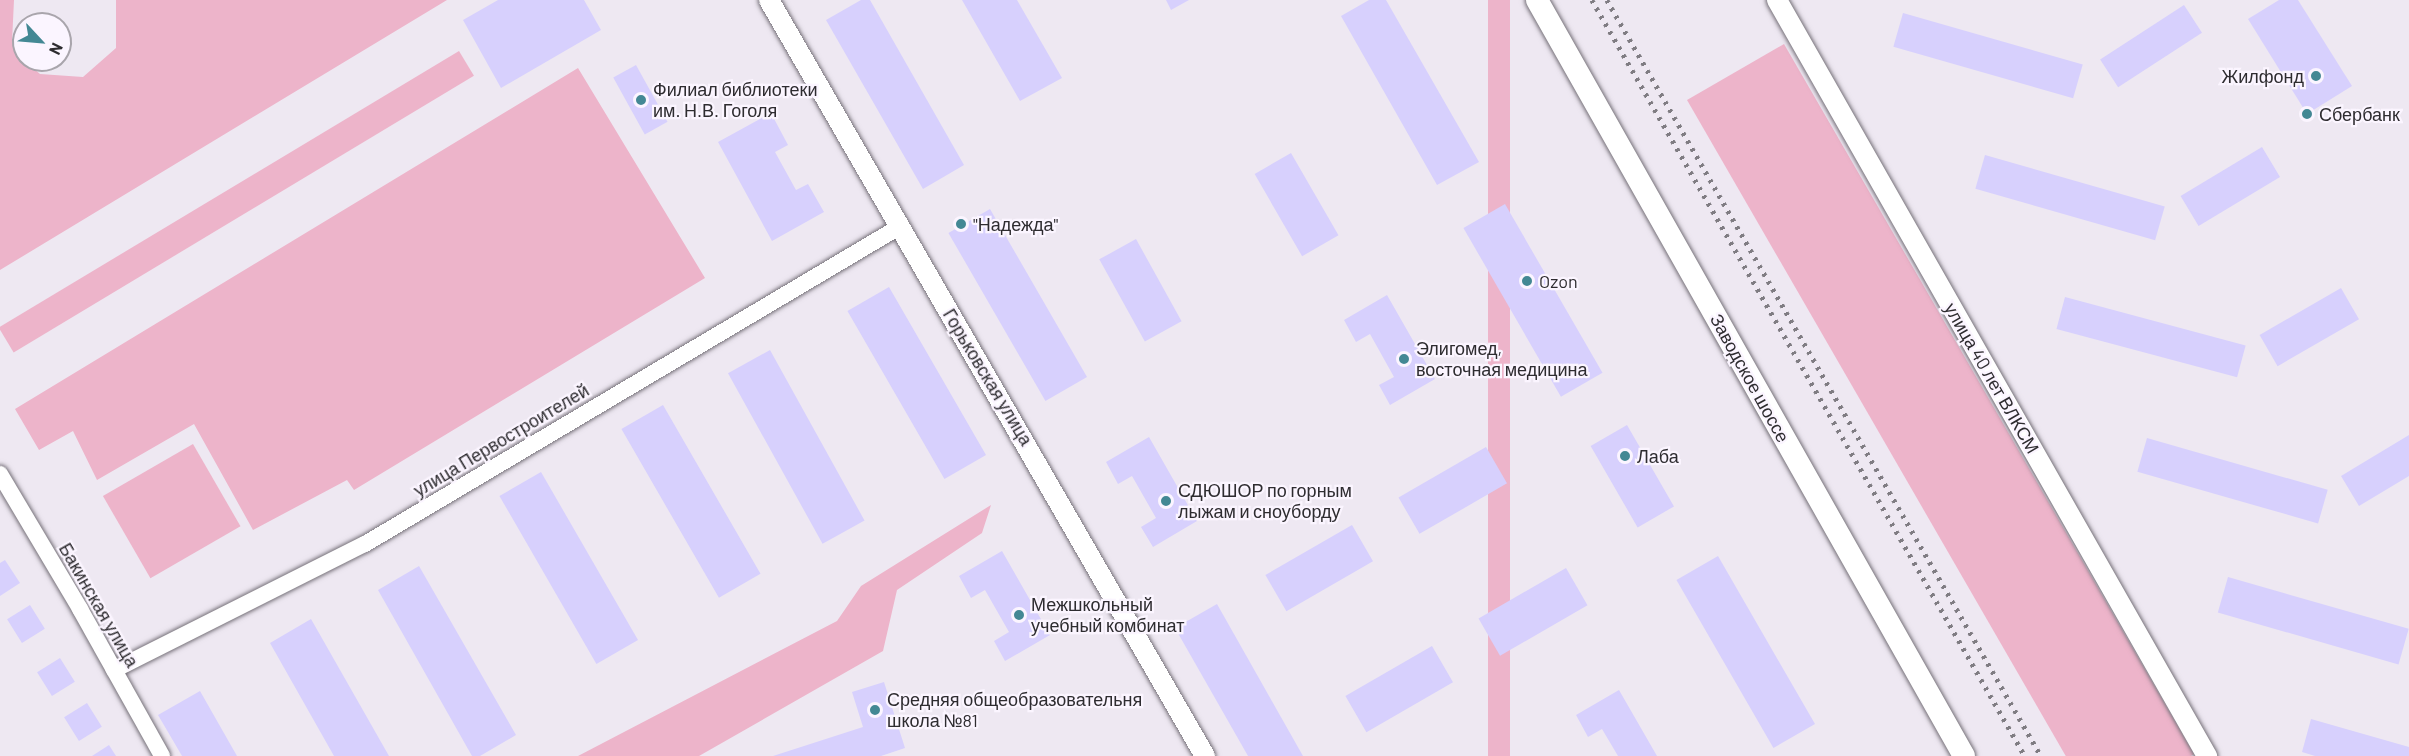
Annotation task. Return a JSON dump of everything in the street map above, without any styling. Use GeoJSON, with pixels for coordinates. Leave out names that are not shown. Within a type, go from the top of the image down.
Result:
{"type":"FeatureCollection","features":[{"type":"Feature","properties":{"kind":"main road","name":"Заводское шоссе"},"geometry":{"type":"LineString","coordinates":[[1537,0],[1964,756]]}},
{"type":"Feature","properties":{"kind":"street","name":"Горьковская улица"},"geometry":{"type":"LineString","coordinates":[[768,0],[1030,449],[1205,756]]}},
{"type":"Feature","properties":{"kind":"street","name":"улица 40 лет ВЛКСМ"},"geometry":{"type":"LineString","coordinates":[[1777,0],[2207,756]]}},
{"type":"Feature","properties":{"kind":"street","name":"улица Первостроителей"},"geometry":{"type":"LineString","coordinates":[[114,670],[365,544],[899,227]]}},
{"type":"Feature","properties":{"kind":"street","name":"Бакинская улица"},"geometry":{"type":"LineString","coordinates":[[0,474],[162,756]]}},
{"type":"Feature","properties":{"kind":"shaded area"},"geometry":{"type":"Polygon","coordinates":[[[0,0],[14,0],[12,72],[38,72],[83,77],[116,48],[116,0],[447,0],[0,270],[0,0]]]}},
{"type":"Feature","properties":{"kind":"shaded area"},"geometry":{"type":"Polygon","coordinates":[[[1488,0],[1510,0],[1510,756],[1488,756],[1488,0]]]}},
{"type":"Feature","properties":{"kind":"shaded area"},"geometry":{"type":"Polygon","coordinates":[[[1784,44],[2194,754],[2191,756],[2066,756],[1687,100],[1784,44]]]}},
{"type":"Feature","properties":{"kind":"shaded area"},"geometry":{"type":"Polygon","coordinates":[[[459,51],[474,76],[14,352],[0,327],[459,51]]]}},
{"type":"Feature","properties":{"kind":"shaded area"},"geometry":{"type":"Polygon","coordinates":[[[578,68],[705,278],[354,490],[347,480],[253,530],[194,424],[97,480],[73,431],[39,450],[15,409],[578,68]]]}},
{"type":"Feature","properties":{"kind":"shaded area"},"geometry":{"type":"Polygon","coordinates":[[[193,444],[240,526],[150,578],[103,496],[193,444]]]}},
{"type":"Feature","properties":{"kind":"shaded area"},"geometry":{"type":"Polygon","coordinates":[[[991,505],[982,533],[897,590],[883,651],[699,756],[578,756],[837,621],[861,586],[991,505]]]}},
{"type":"Feature","properties":{"kind":"building"},"geometry":{"type":"Polygon","coordinates":[[[498,0],[584,0],[601,30],[501,88],[463,20],[498,0]]]}},
{"type":"Feature","properties":{"kind":"building"},"geometry":{"type":"Polygon","coordinates":[[[861,0],[870,0],[964,165],[923,189],[826,20],[861,0]]]}},
{"type":"Feature","properties":{"kind":"building"},"geometry":{"type":"Polygon","coordinates":[[[962,0],[1017,0],[1062,78],[1020,101],[962,0]]]}},
{"type":"Feature","properties":{"kind":"building"},"geometry":{"type":"Polygon","coordinates":[[[1166,0],[1189,0],[1171,10],[1166,0]]]}},
{"type":"Feature","properties":{"kind":"building"},"geometry":{"type":"Polygon","coordinates":[[[1369,0],[1386,0],[1479,162],[1437,185],[1341,16],[1369,0]]]}},
{"type":"Feature","properties":{"kind":"building"},"geometry":{"type":"Polygon","coordinates":[[[2279,0],[2298,0],[2352,86],[2307,114],[2248,19],[2279,0]]]}},
{"type":"Feature","properties":{"kind":"building"},"geometry":{"type":"Polygon","coordinates":[[[2184,5],[2202,33],[2118,87],[2100,59],[2184,5]]]}},
{"type":"Feature","properties":{"kind":"building"},"geometry":{"type":"Polygon","coordinates":[[[1903,13],[2083,65],[2073,98],[1893,47],[1903,13]]]}},
{"type":"Feature","properties":{"kind":"building","name":"Филиал библиотеки им. Н.В. Гоголя"},"geometry":{"type":"Polygon","coordinates":[[[636,65],[668,122],[645,134],[613,78],[636,65]]]}},
{"type":"Feature","properties":{"kind":"building"},"geometry":{"type":"Polygon","coordinates":[[[771,113],[788,145],[775,152],[796,190],[808,184],[824,212],[772,241],[718,142],[771,113]]]}},
{"type":"Feature","properties":{"kind":"building"},"geometry":{"type":"Polygon","coordinates":[[[2262,147],[2280,177],[2199,226],[2181,196],[2262,147]]]}},
{"type":"Feature","properties":{"kind":"building"},"geometry":{"type":"Polygon","coordinates":[[[1291,153],[1338,235],[1302,256],[1255,174],[1291,153]]]}},
{"type":"Feature","properties":{"kind":"building"},"geometry":{"type":"Polygon","coordinates":[[[1985,155],[2165,207],[2155,240],[1975,189],[1985,155]]]}},
{"type":"Feature","properties":{"kind":"building"},"geometry":{"type":"Polygon","coordinates":[[[1505,204],[1602,373],[1561,397],[1463,228],[1505,204]]]}},
{"type":"Feature","properties":{"kind":"building"},"geometry":{"type":"Polygon","coordinates":[[[990,209],[1087,377],[1045,401],[948,233],[990,209]]]}},
{"type":"Feature","properties":{"kind":"building"},"geometry":{"type":"Polygon","coordinates":[[[1136,239],[1182,321],[1145,342],[1099,259],[1136,239]]]}},
{"type":"Feature","properties":{"kind":"building"},"geometry":{"type":"Polygon","coordinates":[[[889,287],[986,455],[944,479],[847,311],[889,287]]]}},
{"type":"Feature","properties":{"kind":"building"},"geometry":{"type":"Polygon","coordinates":[[[2341,288],[2359,319],[2278,366],[2260,335],[2341,288]]]}},
{"type":"Feature","properties":{"kind":"building","name":"Элигомед, восточная медицина"},"geometry":{"type":"Polygon","coordinates":[[[1387,295],[1435,379],[1390,405],[1379,385],[1394,377],[1370,334],[1356,342],[1344,320],[1387,295]]]}},
{"type":"Feature","properties":{"kind":"building"},"geometry":{"type":"Polygon","coordinates":[[[2065,297],[2246,345],[2237,377],[2056,329],[2065,297]]]}},
{"type":"Feature","properties":{"kind":"building"},"geometry":{"type":"Polygon","coordinates":[[[770,350],[865,521],[823,544],[728,373],[770,350]]]}},
{"type":"Feature","properties":{"kind":"building"},"geometry":{"type":"Polygon","coordinates":[[[663,405],[761,574],[719,598],[621,429],[663,405]]]}},
{"type":"Feature","properties":{"kind":"building"},"geometry":{"type":"Polygon","coordinates":[[[1627,425],[1674,506],[1638,527],[1591,446],[1627,425]]]}},
{"type":"Feature","properties":{"kind":"building"},"geometry":{"type":"Polygon","coordinates":[[[2409,435],[2409,476],[2359,506],[2341,476],[2409,435]]]}},
{"type":"Feature","properties":{"kind":"building","name":"СДЮШОР по горным лыжам и сноуборду"},"geometry":{"type":"Polygon","coordinates":[[[1149,437],[1197,521],[1153,547],[1141,527],[1156,518],[1132,476],[1118,484],[1106,462],[1149,437]]]}},
{"type":"Feature","properties":{"kind":"building"},"geometry":{"type":"Polygon","coordinates":[[[2147,438],[2328,490],[2318,523],[2137,472],[2147,438]]]}},
{"type":"Feature","properties":{"kind":"building"},"geometry":{"type":"Polygon","coordinates":[[[1486,447],[1507,483],[1420,534],[1399,498],[1486,447]]]}},
{"type":"Feature","properties":{"kind":"building"},"geometry":{"type":"Polygon","coordinates":[[[541,472],[638,640],[596,664],[499,496],[541,472]]]}},
{"type":"Feature","properties":{"kind":"building"},"geometry":{"type":"Polygon","coordinates":[[[1352,525],[1373,561],[1286,611],[1265,575],[1352,525]]]}},
{"type":"Feature","properties":{"kind":"building","name":"Межшкольный учебный комбинат"},"geometry":{"type":"Polygon","coordinates":[[[1002,551],[1050,635],[1005,661],[994,641],[1009,632],[985,590],[971,598],[959,576],[1002,551]]]}},
{"type":"Feature","properties":{"kind":"building"},"geometry":{"type":"Polygon","coordinates":[[[1718,556],[1815,724],[1773,748],[1676,580],[1718,556]]]}},
{"type":"Feature","properties":{"kind":"building"},"geometry":{"type":"Polygon","coordinates":[[[5,560],[20,583],[0,596],[0,563],[5,560]]]}},
{"type":"Feature","properties":{"kind":"building"},"geometry":{"type":"Polygon","coordinates":[[[419,566],[516,735],[480,756],[472,756],[378,590],[419,566]]]}},
{"type":"Feature","properties":{"kind":"building"},"geometry":{"type":"Polygon","coordinates":[[[1566,568],[1588,605],[1500,656],[1479,618],[1566,568]]]}},
{"type":"Feature","properties":{"kind":"building"},"geometry":{"type":"Polygon","coordinates":[[[2228,577],[2409,629],[2399,664],[2218,613],[2228,577]]]}},
{"type":"Feature","properties":{"kind":"building"},"geometry":{"type":"Polygon","coordinates":[[[1217,604],[1303,756],[1248,756],[1175,628],[1217,604]]]}},
{"type":"Feature","properties":{"kind":"building"},"geometry":{"type":"Polygon","coordinates":[[[30,605],[45,629],[22,643],[7,619],[30,605]]]}},
{"type":"Feature","properties":{"kind":"building"},"geometry":{"type":"Polygon","coordinates":[[[311,619],[389,756],[334,756],[270,643],[311,619]]]}},
{"type":"Feature","properties":{"kind":"building"},"geometry":{"type":"Polygon","coordinates":[[[1432,646],[1453,682],[1366,732],[1345,696],[1432,646]]]}},
{"type":"Feature","properties":{"kind":"building"},"geometry":{"type":"Polygon","coordinates":[[[60,658],[75,682],[52,696],[37,672],[60,658]]]}},
{"type":"Feature","properties":{"kind":"building","name":"Средняя общеобразовательня школа №81"},"geometry":{"type":"Polygon","coordinates":[[[884,682],[905,748],[881,756],[773,756],[863,727],[852,692],[884,682]]]}},
{"type":"Feature","properties":{"kind":"building"},"geometry":{"type":"Polygon","coordinates":[[[1619,690],[1657,756],[1618,756],[1602,729],[1588,737],[1576,715],[1619,690]]]}},
{"type":"Feature","properties":{"kind":"building"},"geometry":{"type":"Polygon","coordinates":[[[200,691],[237,756],[182,756],[158,715],[200,691]]]}},
{"type":"Feature","properties":{"kind":"building"},"geometry":{"type":"Polygon","coordinates":[[[87,703],[102,727],[79,741],[64,717],[87,703]]]}},
{"type":"Feature","properties":{"kind":"building"},"geometry":{"type":"Polygon","coordinates":[[[2311,719],[2409,747],[2409,756],[2315,756],[2302,752],[2311,719]]]}},
{"type":"Feature","properties":{"kind":"building"},"geometry":{"type":"Polygon","coordinates":[[[109,745],[116,756],[92,756],[109,745]]]}},
{"type":"Feature","properties":{"kind":"railway"},"geometry":{"type":"LineString","coordinates":[[1592,0],[2025,756]]}},
{"type":"Feature","properties":{"kind":"railway"},"geometry":{"type":"LineString","coordinates":[[1607,0],[2041,756]]}},
{"type":"Feature","properties":{"kind":"place","name":"Жилфонд"},"geometry":{"type":"Point","coordinates":[2316,76]}},
{"type":"Feature","properties":{"kind":"place","name":"Филиал библиотеки им. Н.В. Гоголя"},"geometry":{"type":"Point","coordinates":[641,100]}},
{"type":"Feature","properties":{"kind":"place","name":"Сбербанк"},"geometry":{"type":"Point","coordinates":[2307,114]}},
{"type":"Feature","properties":{"kind":"place","name":"\"Надежда\""},"geometry":{"type":"Point","coordinates":[961,224]}},
{"type":"Feature","properties":{"kind":"place","name":"Ozon"},"geometry":{"type":"Point","coordinates":[1527,281]}},
{"type":"Feature","properties":{"kind":"place","name":"Элигомед, восточная медицина"},"geometry":{"type":"Point","coordinates":[1404,359]}},
{"type":"Feature","properties":{"kind":"place","name":"Лаба"},"geometry":{"type":"Point","coordinates":[1625,456]}},
{"type":"Feature","properties":{"kind":"place","name":"СДЮШОР по горным лыжам и сноуборду"},"geometry":{"type":"Point","coordinates":[1166,501]}},
{"type":"Feature","properties":{"kind":"place","name":"Межшкольный учебный комбинат"},"geometry":{"type":"Point","coordinates":[1019,615]}},
{"type":"Feature","properties":{"kind":"place","name":"Средняя общеобразовательня школа №81"},"geometry":{"type":"Point","coordinates":[875,710]}}]}
